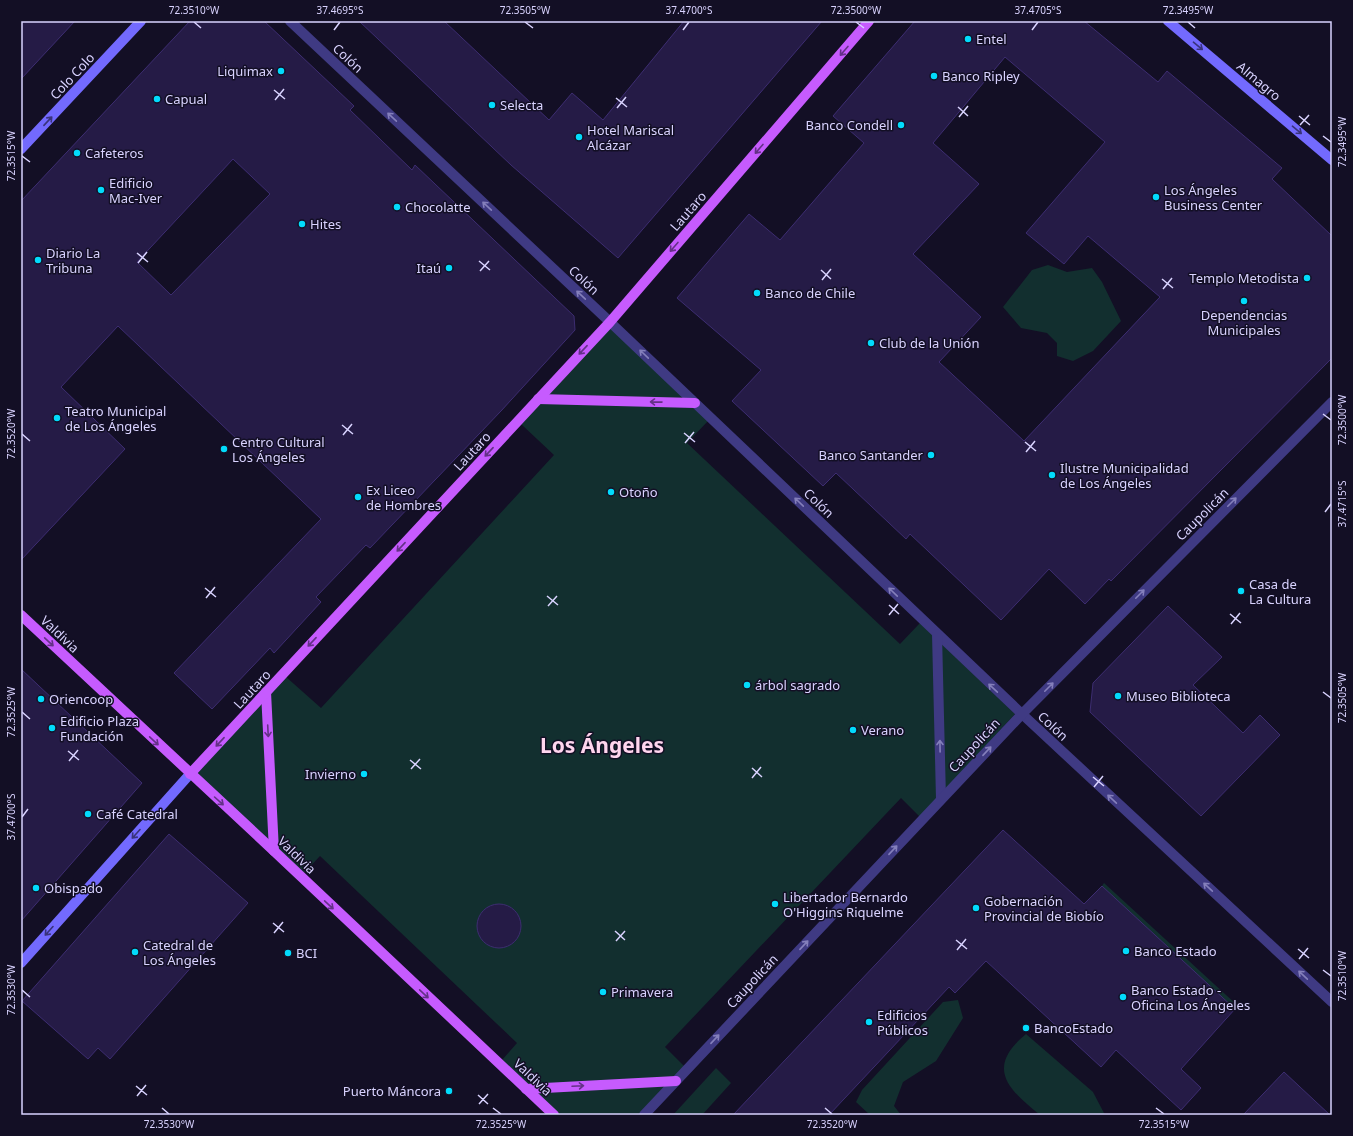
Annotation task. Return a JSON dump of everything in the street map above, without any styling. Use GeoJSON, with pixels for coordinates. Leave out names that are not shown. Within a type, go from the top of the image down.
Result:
{"type":"FeatureCollection","features":[{"type":"Feature","properties":{"kind":"main road","name":"Colo Colo"},"geometry":{"type":"LineString","coordinates":[[21,149],[141,21]]}},
{"type":"Feature","properties":{"kind":"main road","name":"Lautaro"},"geometry":{"type":"LineString","coordinates":[[21,963],[190,774],[610,322],[869,21]]}},
{"type":"Feature","properties":{"kind":"main road","name":"Almagro"},"geometry":{"type":"LineString","coordinates":[[1168,21],[1332,160]]}},
{"type":"Feature","properties":{"kind":"main road"},"geometry":{"type":"LineString","coordinates":[[538,399],[695,403]]}},
{"type":"Feature","properties":{"kind":"main road","name":"Valdivia"},"geometry":{"type":"LineString","coordinates":[[21,616],[274,851],[554,1115]]}},
{"type":"Feature","properties":{"kind":"main road"},"geometry":{"type":"LineString","coordinates":[[266,692],[274,851]]}},
{"type":"Feature","properties":{"kind":"main road"},"geometry":{"type":"LineString","coordinates":[[526,1088],[676,1081]]}},
{"type":"Feature","properties":{"kind":"street","name":"Colón"},"geometry":{"type":"LineString","coordinates":[[290,21],[610,322],[937,634],[1332,1002]]}},
{"type":"Feature","properties":{"kind":"street","name":"Caupolicán"},"geometry":{"type":"LineString","coordinates":[[644,1115],[1022,714],[1332,402]]}},
{"type":"Feature","properties":{"kind":"street"},"geometry":{"type":"LineString","coordinates":[[937,634],[941,799]]}},
{"type":"Feature","properties":{"kind":"green space"},"geometry":{"type":"Polygon","coordinates":[[[1048,265],[1067,272],[1092,268],[1102,282],[1121,321],[1093,351],[1073,361],[1057,356],[1057,343],[1047,333],[1021,328],[1003,307],[1032,270],[1048,265]]]}},
{"type":"Feature","properties":{"kind":"green space"},"geometry":{"type":"Polygon","coordinates":[[[610,327],[708,421],[687,443],[900,644],[920,623],[1015,714],[920,817],[901,798],[665,1047],[684,1066],[638,1115],[560,1115],[502,1060],[517,1043],[320,856],[304,873],[196,773],[285,676],[321,708],[554,455],[521,424],[610,327]]]}},
{"type":"Feature","properties":{"kind":"green space"},"geometry":{"type":"Polygon","coordinates":[[[1104,883],[1238,1006],[1235,1009],[1102,886],[1104,883]]]}},
{"type":"Feature","properties":{"kind":"green space"},"geometry":{"type":"Polygon","coordinates":[[[958,1000],[963,1018],[936,1061],[903,1082],[894,1106],[901,1115],[870,1115],[856,1102],[862,1090],[943,1002],[958,1000]]]}},
{"type":"Feature","properties":{"kind":"green space"},"geometry":{"type":"Polygon","coordinates":[[[1026,1034],[1093,1092],[1105,1115],[1040,1115],[1019,1096],[1011,1087],[1006,1078],[1004,1068],[1006,1057],[1026,1034]]]}},
{"type":"Feature","properties":{"kind":"green space"},"geometry":{"type":"Polygon","coordinates":[[[716,1068],[731,1083],[702,1115],[673,1115],[716,1068]]]}},
{"type":"Feature","properties":{"kind":"building"},"geometry":{"type":"Polygon","coordinates":[[[21,21],[75,21],[21,79],[21,21]]]}},
{"type":"Feature","properties":{"kind":"building"},"geometry":{"type":"Polygon","coordinates":[[[190,21],[264,21],[354,106],[350,110],[412,170],[415,165],[574,316],[575,330],[501,411],[370,548],[366,545],[316,597],[321,602],[274,653],[270,648],[212,709],[174,673],[321,519],[118,326],[61,387],[125,449],[21,560],[21,201],[190,21]],[[233,159],[137,262],[171,295],[270,194],[233,159]]]}},
{"type":"Feature","properties":{"kind":"building"},"geometry":{"type":"Polygon","coordinates":[[[359,21],[444,21],[549,120],[572,93],[603,120],[684,21],[822,21],[618,258],[511,165],[359,21]]]}},
{"type":"Feature","properties":{"kind":"building"},"geometry":{"type":"Polygon","coordinates":[[[915,21],[1084,21],[1158,82],[1167,71],[1282,168],[1272,179],[1332,236],[1332,358],[1111,581],[1109,579],[1085,604],[1049,569],[1001,620],[910,534],[906,539],[836,473],[823,486],[732,401],[761,370],[677,298],[749,214],[780,240],[864,143],[833,116],[915,21]],[[1005,57],[933,143],[979,184],[913,254],[981,317],[939,362],[1024,441],[1160,297],[1088,236],[1064,264],[1026,233],[1105,142],[1005,57]]]}},
{"type":"Feature","properties":{"kind":"building"},"geometry":{"type":"Polygon","coordinates":[[[1168,606],[1222,657],[1193,685],[1243,733],[1260,715],[1280,735],[1201,816],[1090,712],[1093,683],[1168,606]]]}},
{"type":"Feature","properties":{"kind":"building","name":"Edificio Plaza Fundación"},"geometry":{"type":"Polygon","coordinates":[[[21,669],[142,783],[21,921],[21,669]]]}},
{"type":"Feature","properties":{"kind":"building"},"geometry":{"type":"Polygon","coordinates":[[[1003,830],[1084,904],[1102,886],[1235,1009],[1181,1069],[1201,1088],[1181,1110],[1116,1050],[1101,1067],[986,961],[955,993],[949,987],[829,1115],[733,1115],[1003,830]]]}},
{"type":"Feature","properties":{"kind":"building","name":"Catedral de Los Ángeles"},"geometry":{"type":"Polygon","coordinates":[[[169,834],[248,903],[110,1059],[98,1048],[88,1059],[22,1001],[169,834]]]}},
{"type":"Feature","properties":{"kind":"building"},"geometry":{"type":"Polygon","coordinates":[[[495,904],[503,904],[515,910],[521,922],[521,930],[515,942],[503,948],[495,948],[483,942],[477,930],[477,922],[483,910],[495,904]]]}},
{"type":"Feature","properties":{"kind":"building"},"geometry":{"type":"Polygon","coordinates":[[[1284,1072],[1330,1115],[1243,1115],[1284,1072]]]}},
{"type":"Feature","properties":{"kind":"place","name":"Entel"},"geometry":{"type":"Point","coordinates":[968,39]}},
{"type":"Feature","properties":{"kind":"place","name":"Liquimax"},"geometry":{"type":"Point","coordinates":[281,71]}},
{"type":"Feature","properties":{"kind":"place","name":"Banco Ripley"},"geometry":{"type":"Point","coordinates":[934,76]}},
{"type":"Feature","properties":{"kind":"place","name":"Capual"},"geometry":{"type":"Point","coordinates":[157,99]}},
{"type":"Feature","properties":{"kind":"place","name":"Selecta"},"geometry":{"type":"Point","coordinates":[492,105]}},
{"type":"Feature","properties":{"kind":"place","name":"Banco Condell"},"geometry":{"type":"Point","coordinates":[901,125]}},
{"type":"Feature","properties":{"kind":"place","name":"Hotel Mariscal Alcázar"},"geometry":{"type":"Point","coordinates":[579,137]}},
{"type":"Feature","properties":{"kind":"place","name":"Cafeteros"},"geometry":{"type":"Point","coordinates":[77,153]}},
{"type":"Feature","properties":{"kind":"place","name":"Edificio Mac-Iver"},"geometry":{"type":"Point","coordinates":[101,190]}},
{"type":"Feature","properties":{"kind":"place","name":"Los Ángeles Business Center"},"geometry":{"type":"Point","coordinates":[1156,197]}},
{"type":"Feature","properties":{"kind":"place","name":"Chocolatte"},"geometry":{"type":"Point","coordinates":[397,207]}},
{"type":"Feature","properties":{"kind":"place","name":"Hites"},"geometry":{"type":"Point","coordinates":[302,224]}},
{"type":"Feature","properties":{"kind":"place","name":"Diario La Tribuna"},"geometry":{"type":"Point","coordinates":[38,260]}},
{"type":"Feature","properties":{"kind":"place","name":"Itaú"},"geometry":{"type":"Point","coordinates":[449,268]}},
{"type":"Feature","properties":{"kind":"place","name":"Templo Metodista"},"geometry":{"type":"Point","coordinates":[1307,278]}},
{"type":"Feature","properties":{"kind":"place","name":"Banco de Chile"},"geometry":{"type":"Point","coordinates":[757,293]}},
{"type":"Feature","properties":{"kind":"place","name":"Dependencias Municipales"},"geometry":{"type":"Point","coordinates":[1244,301]}},
{"type":"Feature","properties":{"kind":"place","name":"Club de la Unión"},"geometry":{"type":"Point","coordinates":[871,343]}},
{"type":"Feature","properties":{"kind":"place","name":"Teatro Municipal de Los Ángeles"},"geometry":{"type":"Point","coordinates":[57,418]}},
{"type":"Feature","properties":{"kind":"place","name":"Centro Cultural Los Ángeles"},"geometry":{"type":"Point","coordinates":[224,449]}},
{"type":"Feature","properties":{"kind":"place","name":"Banco Santander"},"geometry":{"type":"Point","coordinates":[931,455]}},
{"type":"Feature","properties":{"kind":"place","name":"Ilustre Municipalidad de Los Ángeles"},"geometry":{"type":"Point","coordinates":[1052,475]}},
{"type":"Feature","properties":{"kind":"place","name":"Otoño"},"geometry":{"type":"Point","coordinates":[611,492]}},
{"type":"Feature","properties":{"kind":"place","name":"Ex Liceo de Hombres"},"geometry":{"type":"Point","coordinates":[358,497]}},
{"type":"Feature","properties":{"kind":"place","name":"Casa de La Cultura"},"geometry":{"type":"Point","coordinates":[1241,591]}},
{"type":"Feature","properties":{"kind":"place","name":"árbol sagrado"},"geometry":{"type":"Point","coordinates":[747,685]}},
{"type":"Feature","properties":{"kind":"place","name":"Museo Biblioteca"},"geometry":{"type":"Point","coordinates":[1118,696]}},
{"type":"Feature","properties":{"kind":"place","name":"Oriencoop"},"geometry":{"type":"Point","coordinates":[41,699]}},
{"type":"Feature","properties":{"kind":"place","name":"Edificio Plaza Fundación"},"geometry":{"type":"Point","coordinates":[52,728]}},
{"type":"Feature","properties":{"kind":"place","name":"Verano"},"geometry":{"type":"Point","coordinates":[853,730]}},
{"type":"Feature","properties":{"kind":"place","name":"Invierno"},"geometry":{"type":"Point","coordinates":[364,774]}},
{"type":"Feature","properties":{"kind":"place","name":"Café Catedral"},"geometry":{"type":"Point","coordinates":[88,814]}},
{"type":"Feature","properties":{"kind":"place","name":"Obispado"},"geometry":{"type":"Point","coordinates":[36,888]}},
{"type":"Feature","properties":{"kind":"place","name":"Libertador Bernardo O'Higgins Riquelme"},"geometry":{"type":"Point","coordinates":[775,904]}},
{"type":"Feature","properties":{"kind":"place","name":"Gobernación Provincial de Biobío"},"geometry":{"type":"Point","coordinates":[976,908]}},
{"type":"Feature","properties":{"kind":"place","name":"Banco Estado"},"geometry":{"type":"Point","coordinates":[1126,951]}},
{"type":"Feature","properties":{"kind":"place","name":"Catedral de Los Ángeles"},"geometry":{"type":"Point","coordinates":[135,952]}},
{"type":"Feature","properties":{"kind":"place","name":"BCI"},"geometry":{"type":"Point","coordinates":[288,953]}},
{"type":"Feature","properties":{"kind":"place","name":"Primavera"},"geometry":{"type":"Point","coordinates":[603,992]}},
{"type":"Feature","properties":{"kind":"place","name":"Banco Estado - Oficina Los Ángeles"},"geometry":{"type":"Point","coordinates":[1123,997]}},
{"type":"Feature","properties":{"kind":"place","name":"Edificios Públicos"},"geometry":{"type":"Point","coordinates":[869,1022]}},
{"type":"Feature","properties":{"kind":"place","name":"BancoEstado"},"geometry":{"type":"Point","coordinates":[1026,1028]}},
{"type":"Feature","properties":{"kind":"place","name":"Puerto Máncora"},"geometry":{"type":"Point","coordinates":[449,1091]}},
{"type":"Feature","properties":{"kind":"district","name":"Los Ángeles"},"geometry":{"type":"Point","coordinates":[602,746]}}]}
